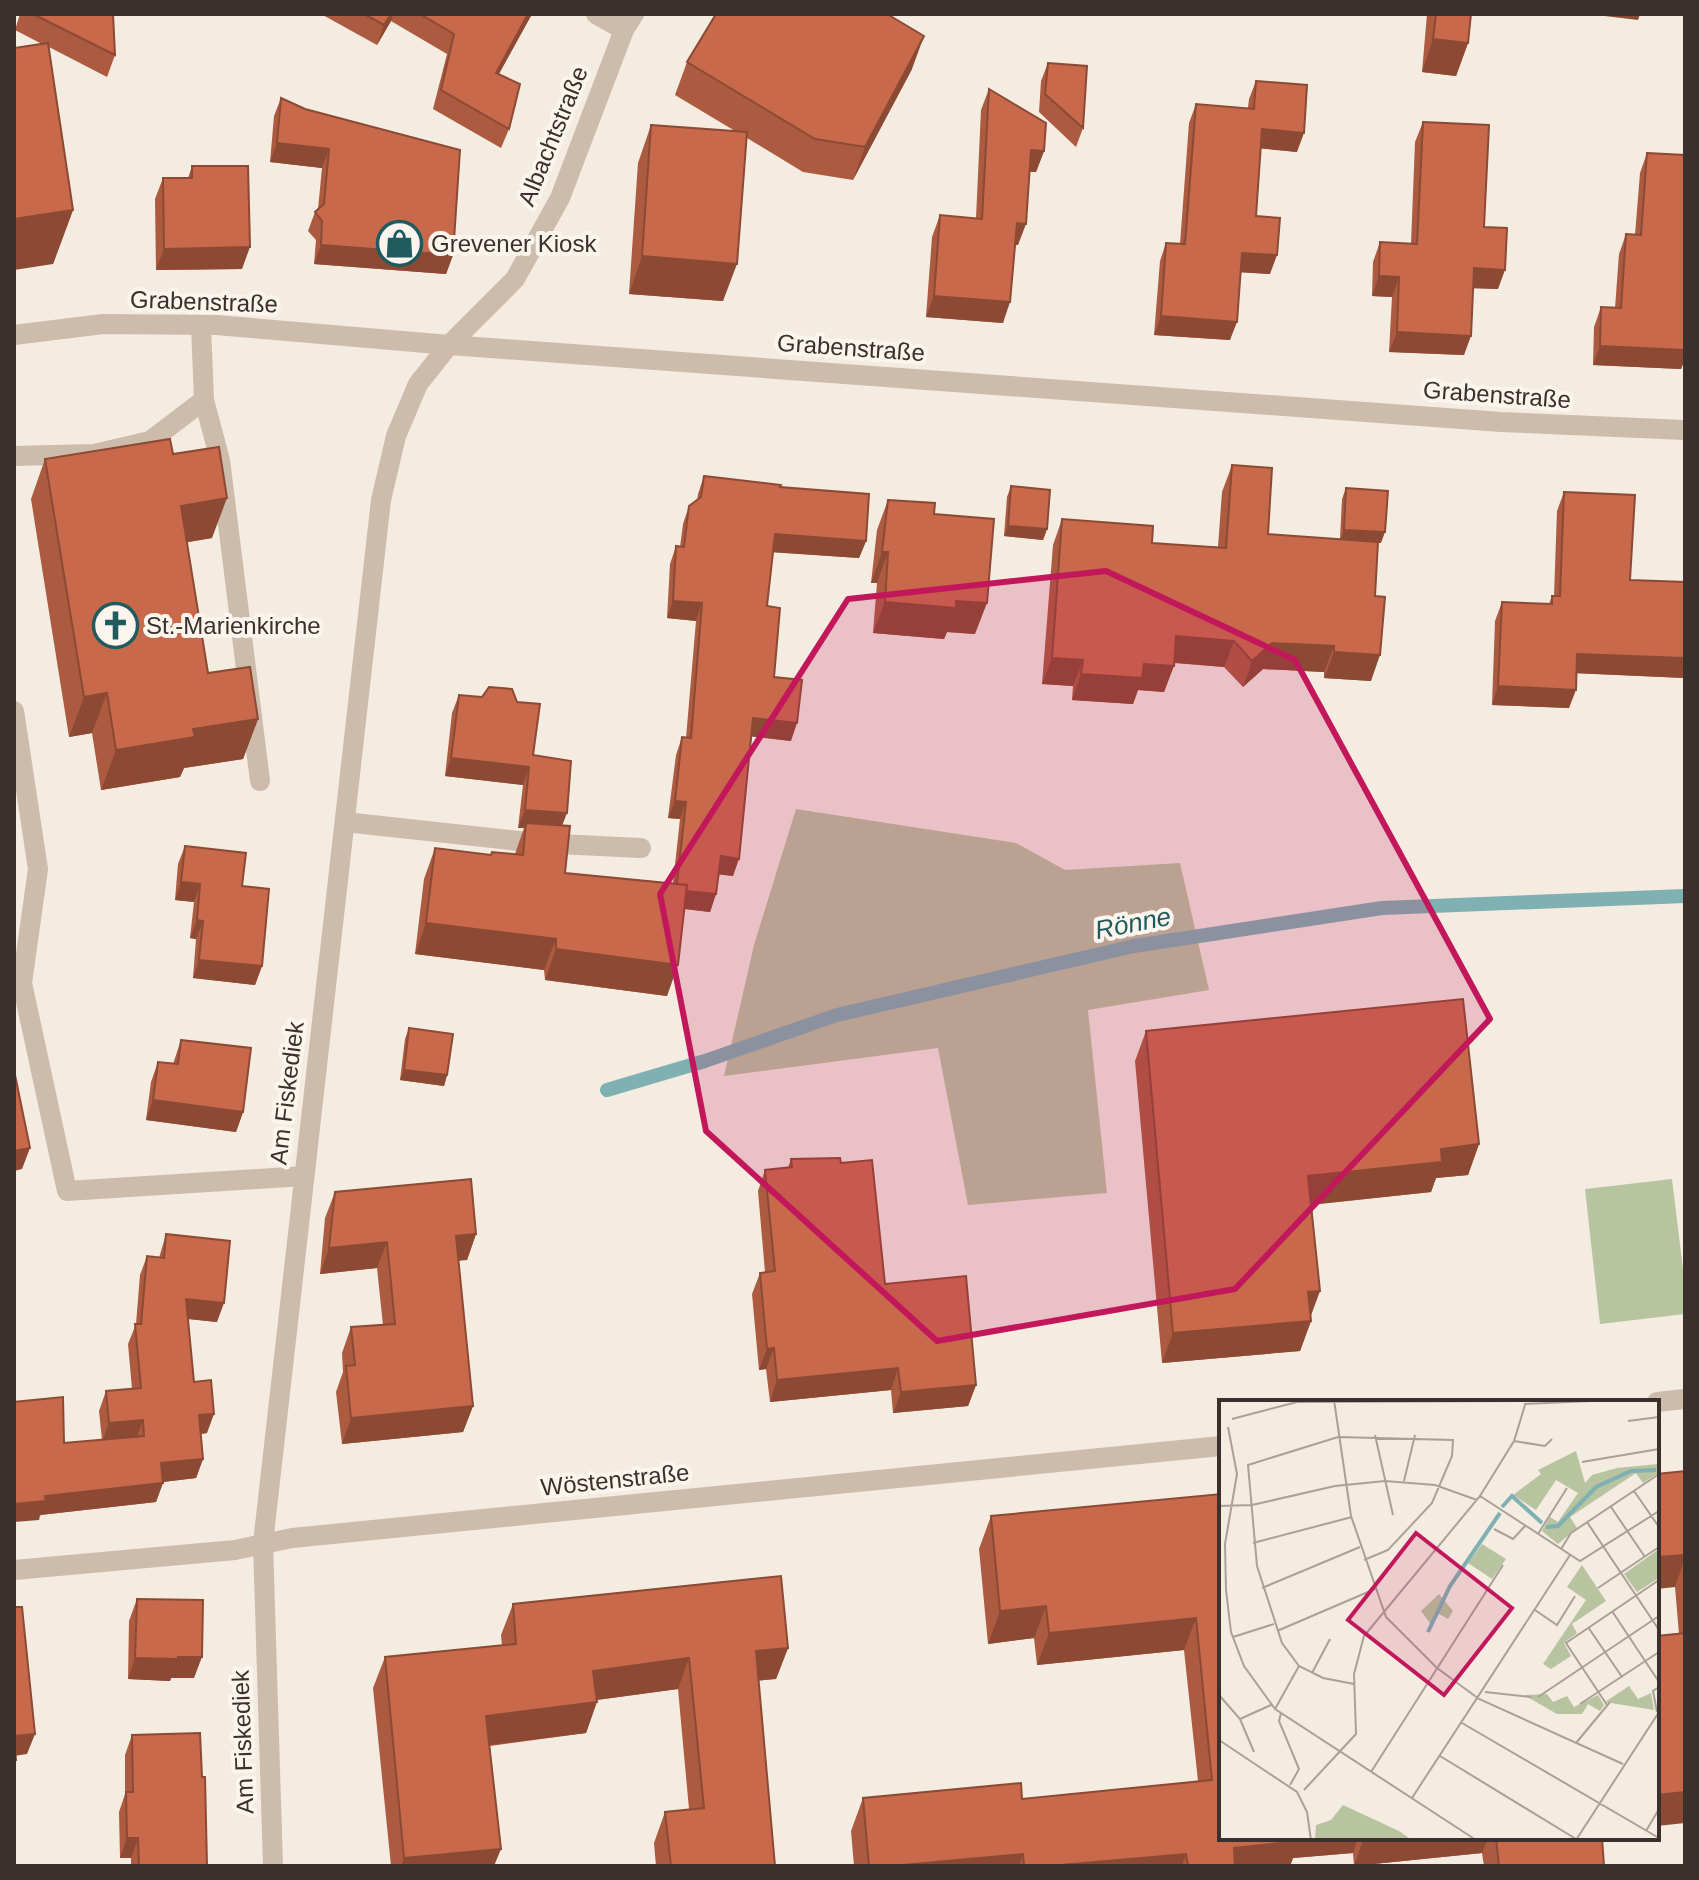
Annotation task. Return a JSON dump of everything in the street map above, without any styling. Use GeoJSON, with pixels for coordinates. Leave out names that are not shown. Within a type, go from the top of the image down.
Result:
{"type":"FeatureCollection","features":[{"type":"Feature","properties":{"kind":"street"},"geometry":{"type":"LineString","coordinates":[[596,14],[629,22]]}},
{"type":"Feature","properties":{"kind":"street","name":"Albachtstraße"},"geometry":{"type":"LineString","coordinates":[[449,345],[515,279],[560,198],[629,22]]}},
{"type":"Feature","properties":{"kind":"street","name":"Grabenstraße"},"geometry":{"type":"LineString","coordinates":[[14,335],[103,324],[217,325],[449,345],[1563,427],[1685,430]]}},
{"type":"Feature","properties":{"kind":"street"},"geometry":{"type":"LineString","coordinates":[[201,326],[204,400],[220,460],[260,781]]}},
{"type":"Feature","properties":{"kind":"street","name":"Am Fiskediek"},"geometry":{"type":"LineString","coordinates":[[273,1866],[263,1543],[381,500],[396,436],[418,384],[449,345]]}},
{"type":"Feature","properties":{"kind":"street"},"geometry":{"type":"LineString","coordinates":[[14,456],[94,454],[150,441],[204,400]]}},
{"type":"Feature","properties":{"kind":"street"},"geometry":{"type":"LineString","coordinates":[[14,711],[38,869],[22,983],[67,1191],[304,1176]]}},
{"type":"Feature","properties":{"kind":"street"},"geometry":{"type":"LineString","coordinates":[[345,822],[537,843],[641,848]]}},
{"type":"Feature","properties":{"kind":"street"},"geometry":{"type":"LineString","coordinates":[[1659,1402],[1685,1399]]}},
{"type":"Feature","properties":{"kind":"street","name":"Wöstenstraße"},"geometry":{"type":"LineString","coordinates":[[14,1570],[235,1550],[263,1543],[1219,1446]]}},
{"type":"Feature","properties":{"kind":"highlighted area"},"geometry":{"type":"Polygon","coordinates":[[[1106,571],[1295,660],[1490,1019],[1235,1289],[937,1341],[706,1131],[660,894],[848,599],[1106,571]]]}},
{"type":"Feature","properties":{"kind":"green space"},"geometry":{"type":"Polygon","coordinates":[[[796,809],[1016,843],[1065,870],[1180,863],[1209,990],[1088,1010],[1107,1193],[968,1205],[938,1048],[724,1076],[754,945],[796,809]]]}},
{"type":"Feature","properties":{"kind":"green space"},"geometry":{"type":"Polygon","coordinates":[[[1672,1179],[1685,1286],[1685,1314],[1600,1324],[1585,1189],[1672,1179]]]}},
{"type":"Feature","properties":{"kind":"building"},"geometry":{"type":"Polygon","coordinates":[[[33,14],[113,14],[115,55],[33,14]]]}},
{"type":"Feature","properties":{"kind":"building"},"geometry":{"type":"Polygon","coordinates":[[[364,14],[391,14],[384,25],[364,14]]]}},
{"type":"Feature","properties":{"kind":"building"},"geometry":{"type":"Polygon","coordinates":[[[420,14],[528,14],[496,73],[520,84],[509,129],[441,90],[454,34],[420,14]]]}},
{"type":"Feature","properties":{"kind":"building"},"geometry":{"type":"Polygon","coordinates":[[[716,14],[887,14],[924,36],[865,147],[815,139],[687,62],[716,14]]]}},
{"type":"Feature","properties":{"kind":"building"},"geometry":{"type":"Polygon","coordinates":[[[1436,14],[1471,14],[1468,43],[1433,39],[1436,14]]]}},
{"type":"Feature","properties":{"kind":"building"},"geometry":{"type":"Polygon","coordinates":[[[48,43],[73,210],[14,219],[14,48],[48,43]]]}},
{"type":"Feature","properties":{"kind":"building"},"geometry":{"type":"Polygon","coordinates":[[[1048,63],[1087,66],[1083,128],[1045,94],[1048,63]]]}},
{"type":"Feature","properties":{"kind":"building"},"geometry":{"type":"Polygon","coordinates":[[[1256,81],[1307,85],[1304,133],[1262,129],[1256,216],[1280,218],[1277,255],[1242,253],[1237,322],[1161,316],[1166,243],[1185,244],[1196,104],[1254,109],[1256,81]]]}},
{"type":"Feature","properties":{"kind":"building"},"geometry":{"type":"Polygon","coordinates":[[[989,89],[1046,123],[1044,151],[1031,150],[1026,224],[1017,223],[1010,302],[934,296],[940,215],[982,219],[989,89]]]}},
{"type":"Feature","properties":{"kind":"building"},"geometry":{"type":"Polygon","coordinates":[[[281,98],[305,109],[460,150],[453,255],[321,245],[322,221],[315,212],[324,204],[329,149],[277,143],[281,98]]]}},
{"type":"Feature","properties":{"kind":"building"},"geometry":{"type":"Polygon","coordinates":[[[1423,122],[1489,125],[1484,227],[1507,228],[1505,270],[1474,268],[1471,336],[1397,332],[1399,277],[1379,276],[1380,242],[1417,244],[1423,122]]]}},
{"type":"Feature","properties":{"kind":"building"},"geometry":{"type":"Polygon","coordinates":[[[651,125],[747,132],[737,264],[642,256],[651,125]]]}},
{"type":"Feature","properties":{"kind":"building"},"geometry":{"type":"Polygon","coordinates":[[[1647,153],[1685,155],[1685,350],[1600,346],[1601,307],[1621,308],[1626,234],[1641,235],[1647,153]]]}},
{"type":"Feature","properties":{"kind":"building"},"geometry":{"type":"Polygon","coordinates":[[[192,166],[248,166],[250,247],[164,249],[163,178],[192,178],[192,166]]]}},
{"type":"Feature","properties":{"kind":"building","name":"St.-Marienkirche"},"geometry":{"type":"Polygon","coordinates":[[[170,439],[173,454],[219,447],[227,498],[181,506],[208,673],[250,667],[258,719],[193,729],[195,737],[116,750],[107,693],[84,697],[45,459],[170,439]]]}},
{"type":"Feature","properties":{"kind":"building"},"geometry":{"type":"Polygon","coordinates":[[[1232,465],[1272,468],[1268,534],[1378,542],[1375,596],[1385,597],[1380,655],[1334,652],[1334,646],[1272,643],[1252,661],[1234,641],[1176,636],[1174,666],[1144,664],[1142,678],[1081,674],[1083,660],[1052,658],[1062,519],[1153,526],[1152,543],[1226,548],[1232,465]]]}},
{"type":"Feature","properties":{"kind":"building"},"geometry":{"type":"Polygon","coordinates":[[[704,476],[780,487],[869,494],[866,541],[775,534],[767,606],[780,608],[774,677],[802,680],[797,723],[753,718],[739,859],[721,856],[716,894],[686,891],[687,885],[677,884],[686,802],[675,801],[682,737],[691,738],[702,603],[673,601],[676,546],[684,547],[689,506],[701,497],[704,476]]]}},
{"type":"Feature","properties":{"kind":"building"},"geometry":{"type":"Polygon","coordinates":[[[1011,486],[1050,490],[1047,529],[1008,526],[1011,486]]]}},
{"type":"Feature","properties":{"kind":"building"},"geometry":{"type":"Polygon","coordinates":[[[1346,488],[1388,491],[1385,532],[1344,530],[1346,488]]]}},
{"type":"Feature","properties":{"kind":"building"},"geometry":{"type":"Polygon","coordinates":[[[1564,492],[1635,495],[1630,580],[1685,582],[1685,658],[1577,654],[1576,690],[1498,686],[1502,602],[1552,604],[1552,596],[1560,596],[1564,492]]]}},
{"type":"Feature","properties":{"kind":"building"},"geometry":{"type":"Polygon","coordinates":[[[888,500],[935,503],[934,514],[994,519],[987,603],[956,601],[956,608],[885,602],[888,552],[882,552],[888,500]]]}},
{"type":"Feature","properties":{"kind":"building"},"geometry":{"type":"Polygon","coordinates":[[[489,687],[512,689],[517,702],[540,704],[533,755],[571,761],[567,813],[525,810],[529,767],[451,758],[459,695],[482,697],[489,687]]]}},
{"type":"Feature","properties":{"kind":"building"},"geometry":{"type":"Polygon","coordinates":[[[526,823],[570,826],[565,873],[687,885],[678,965],[556,949],[556,939],[426,923],[435,848],[491,855],[492,852],[523,855],[526,823]]]}},
{"type":"Feature","properties":{"kind":"building"},"geometry":{"type":"Polygon","coordinates":[[[185,846],[246,853],[242,886],[269,889],[262,966],[199,960],[203,921],[197,920],[200,884],[181,882],[185,846]]]}},
{"type":"Feature","properties":{"kind":"building"},"geometry":{"type":"Polygon","coordinates":[[[1463,999],[1479,1144],[1441,1149],[1442,1162],[1308,1176],[1320,1291],[1308,1292],[1311,1321],[1173,1333],[1146,1031],[1463,999]]]}},
{"type":"Feature","properties":{"kind":"building"},"geometry":{"type":"Polygon","coordinates":[[[409,1028],[453,1034],[447,1075],[404,1070],[409,1028]]]}},
{"type":"Feature","properties":{"kind":"building"},"geometry":{"type":"Polygon","coordinates":[[[181,1040],[251,1048],[243,1112],[153,1100],[158,1062],[178,1064],[181,1040]]]}},
{"type":"Feature","properties":{"kind":"building"},"geometry":{"type":"Polygon","coordinates":[[[14,1070],[30,1148],[14,1151],[14,1070]]]}},
{"type":"Feature","properties":{"kind":"building"},"geometry":{"type":"Polygon","coordinates":[[[840,1158],[841,1163],[872,1160],[885,1284],[966,1276],[976,1385],[901,1392],[898,1368],[777,1380],[774,1348],[767,1349],[760,1273],[775,1271],[765,1170],[792,1167],[791,1159],[840,1158]]]}},
{"type":"Feature","properties":{"kind":"building"},"geometry":{"type":"Polygon","coordinates":[[[471,1179],[476,1234],[456,1236],[473,1406],[351,1418],[346,1366],[355,1365],[351,1327],[395,1324],[387,1242],[329,1248],[335,1192],[471,1179]]]}},
{"type":"Feature","properties":{"kind":"building"},"geometry":{"type":"Polygon","coordinates":[[[166,1234],[230,1241],[224,1303],[186,1299],[194,1382],[211,1380],[214,1414],[199,1415],[203,1459],[161,1463],[163,1483],[45,1496],[46,1501],[14,1504],[14,1402],[63,1397],[64,1443],[144,1436],[143,1420],[109,1423],[106,1391],[141,1388],[135,1324],[141,1324],[147,1256],[164,1258],[166,1234]]]}},
{"type":"Feature","properties":{"kind":"building"},"geometry":{"type":"Polygon","coordinates":[[[1685,1471],[1685,1555],[1659,1557],[1659,1474],[1685,1471]]]}},
{"type":"Feature","properties":{"kind":"building"},"geometry":{"type":"Polygon","coordinates":[[[1219,1494],[1219,1840],[1299,1841],[1234,1848],[1235,1866],[1188,1866],[1186,1854],[1024,1866],[1023,1854],[869,1866],[863,1798],[1021,1783],[1022,1799],[1212,1780],[1196,1618],[1049,1633],[1046,1606],[1000,1611],[991,1516],[1219,1494]]]}},
{"type":"Feature","properties":{"kind":"building"},"geometry":{"type":"Polygon","coordinates":[[[781,1576],[788,1648],[756,1651],[775,1866],[671,1866],[665,1812],[704,1808],[689,1658],[593,1671],[597,1702],[486,1716],[501,1849],[404,1858],[385,1657],[516,1644],[513,1604],[781,1576]]]}},
{"type":"Feature","properties":{"kind":"building"},"geometry":{"type":"Polygon","coordinates":[[[137,1599],[203,1600],[202,1657],[135,1658],[137,1599]]]}},
{"type":"Feature","properties":{"kind":"building"},"geometry":{"type":"Polygon","coordinates":[[[14,1607],[22,1607],[35,1734],[14,1736],[14,1607]]]}},
{"type":"Feature","properties":{"kind":"building"},"geometry":{"type":"Polygon","coordinates":[[[1685,1633],[1685,1792],[1659,1795],[1659,1636],[1685,1633]]]}},
{"type":"Feature","properties":{"kind":"building"},"geometry":{"type":"Polygon","coordinates":[[[200,1733],[202,1777],[205,1777],[207,1866],[139,1866],[138,1838],[127,1838],[126,1792],[133,1792],[132,1735],[200,1733]]]}},
{"type":"Feature","properties":{"kind":"building"},"geometry":{"type":"Polygon","coordinates":[[[1496,1840],[1602,1840],[1604,1866],[1499,1866],[1496,1840]]]}},
{"type":"Feature","properties":{"kind":"waterway","name":"Rönne"},"geometry":{"type":"LineString","coordinates":[[607,1090],[705,1061],[837,1015],[1134,946],[1382,908],[1685,896]]}},
{"type":"Feature","properties":{"kind":"place","name":"Grevener Kiosk"},"geometry":{"type":"Point","coordinates":[400,244]}},
{"type":"Feature","properties":{"kind":"place","name":"St.-Marienkirche"},"geometry":{"type":"Point","coordinates":[115,626]}}]}
